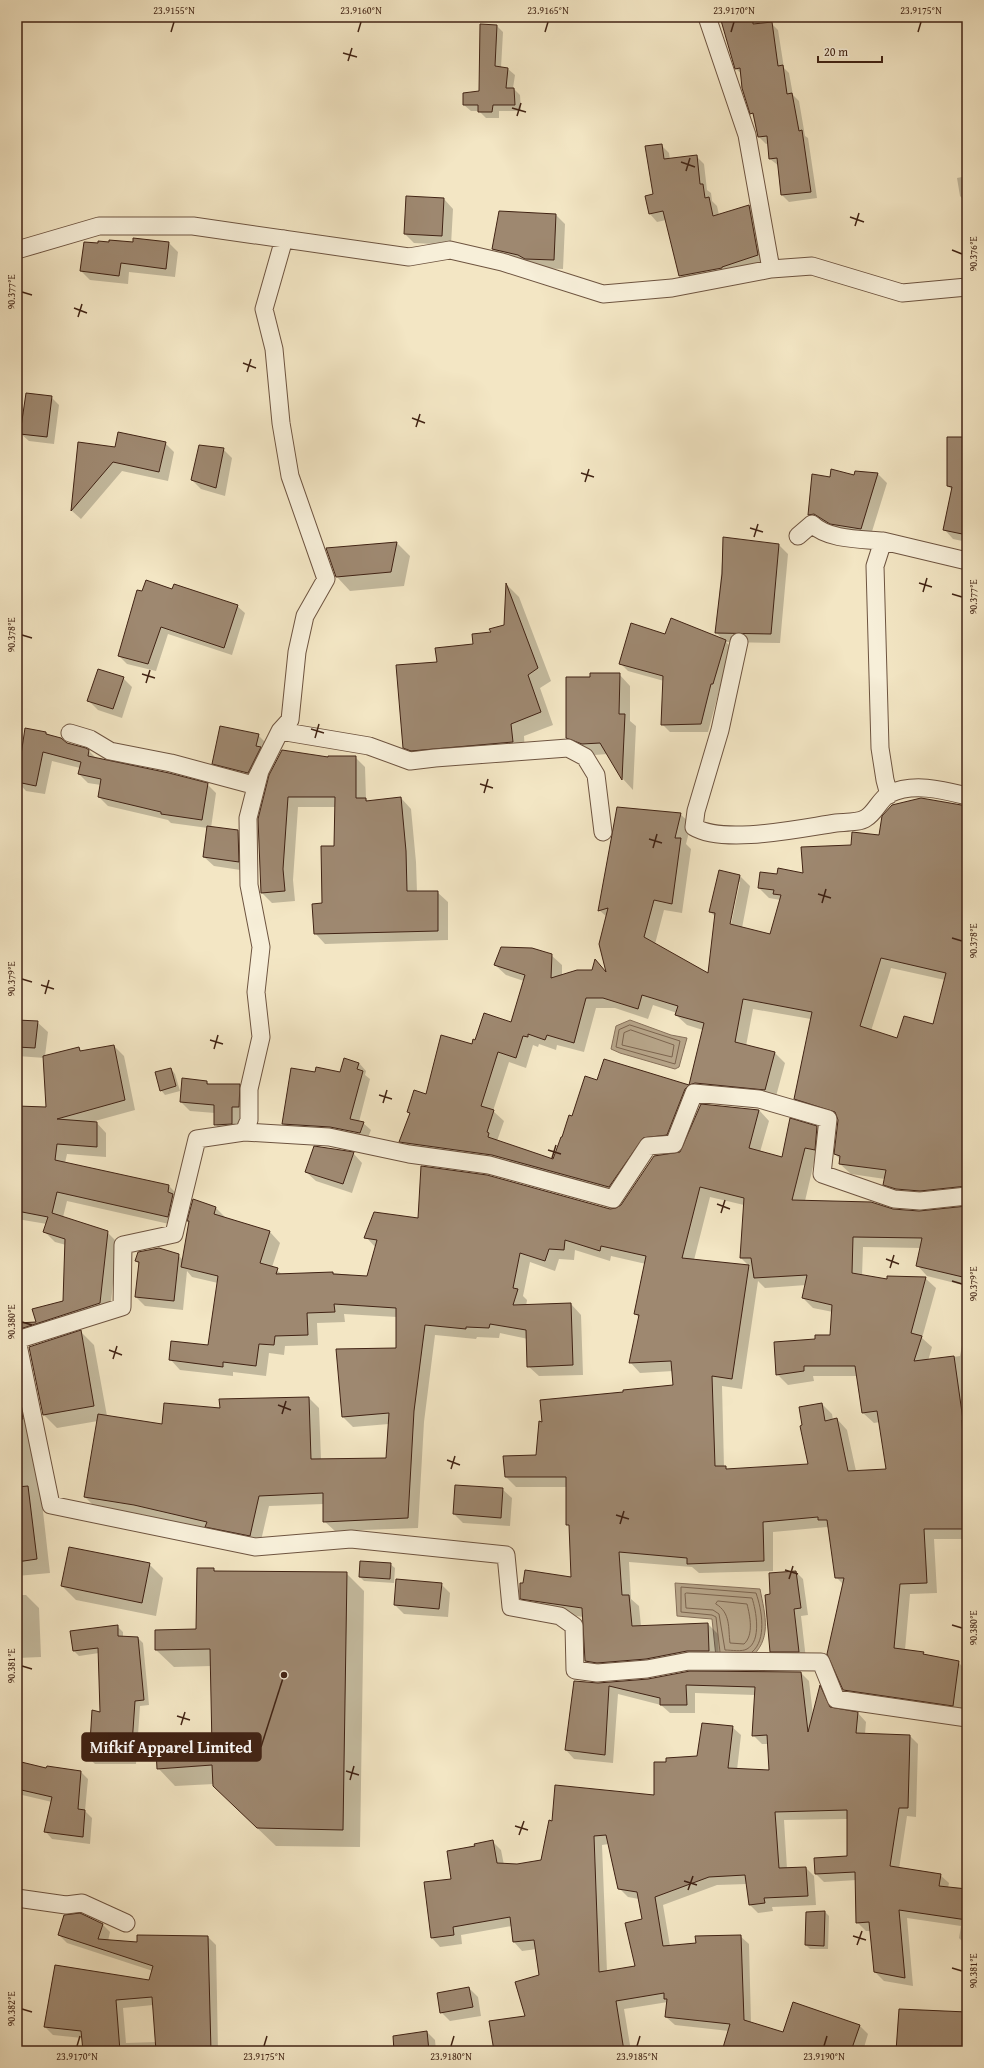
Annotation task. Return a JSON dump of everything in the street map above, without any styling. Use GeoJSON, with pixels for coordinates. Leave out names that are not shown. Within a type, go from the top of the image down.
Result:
{"type":"FeatureCollection","features":[{"type":"Feature","properties":{"kind":"street"},"geometry":{"type":"LineString","coordinates":[[707,17],[747,134],[772,269]]}},
{"type":"Feature","properties":{"kind":"street"},"geometry":{"type":"LineString","coordinates":[[17,250],[99,226],[193,226],[409,257],[450,250],[502,262],[603,294],[672,288],[772,269],[812,266],[902,293],[967,286]]}},
{"type":"Feature","properties":{"kind":"street"},"geometry":{"type":"LineString","coordinates":[[70,733],[90,739],[110,751],[171,762],[253,785],[280,731],[290,720],[297,652],[305,616],[326,579],[290,476],[281,423],[274,348],[264,309],[284,239]]}},
{"type":"Feature","properties":{"kind":"street"},"geometry":{"type":"LineString","coordinates":[[798,536],[812,524],[820,532],[854,539],[884,541],[967,561]]}},
{"type":"Feature","properties":{"kind":"street"},"geometry":{"type":"LineString","coordinates":[[884,541],[875,566],[880,748],[884,780],[889,795]]}},
{"type":"Feature","properties":{"kind":"street"},"geometry":{"type":"LineString","coordinates":[[739,642],[720,730],[696,811],[694,827],[704,833],[771,833],[866,819],[889,795],[913,788],[939,789],[967,796]]}},
{"type":"Feature","properties":{"kind":"street"},"geometry":{"type":"LineString","coordinates":[[280,731],[369,746],[410,761],[568,748],[585,757],[596,775],[603,832]]}},
{"type":"Feature","properties":{"kind":"street"},"geometry":{"type":"LineString","coordinates":[[244,1132],[249,1120],[250,1089],[261,1037],[256,992],[261,947],[249,884],[248,818],[260,771]]}},
{"type":"Feature","properties":{"kind":"street"},"geometry":{"type":"LineString","coordinates":[[967,1196],[920,1201],[894,1199],[822,1174],[828,1119],[759,1099],[694,1093],[674,1144],[648,1146],[613,1199],[489,1165],[409,1154],[329,1137],[244,1132],[197,1139],[174,1234],[123,1245],[122,1307],[17,1340],[51,1505],[255,1548],[351,1539],[506,1554],[511,1607],[560,1616],[574,1626],[575,1670],[597,1673],[647,1669],[690,1661],[821,1662],[836,1699],[967,1718]]}},
{"type":"Feature","properties":{"kind":"street"},"geometry":{"type":"LineString","coordinates":[[17,1898],[66,1905],[82,1903],[126,1922]]}},
{"type":"Feature","properties":{"kind":"water"},"geometry":{"type":"Polygon","coordinates":[[[630,1020],[671,1035],[687,1038],[679,1067],[675,1069],[611,1049],[616,1026],[630,1020]]]}},
{"type":"Feature","properties":{"kind":"water"},"geometry":{"type":"Polygon","coordinates":[[[675,1583],[760,1589],[764,1608],[765,1627],[762,1644],[757,1652],[749,1659],[716,1657],[712,1619],[677,1616],[675,1583]]]}},
{"type":"Feature","properties":{"kind":"building"},"geometry":{"type":"Polygon","coordinates":[[[720,17],[753,17],[753,24],[772,22],[778,66],[783,65],[787,94],[792,93],[799,131],[802,130],[811,192],[781,195],[777,158],[769,159],[767,136],[758,137],[753,113],[750,114],[742,88],[740,68],[735,69],[720,17]]]}},
{"type":"Feature","properties":{"kind":"building"},"geometry":{"type":"Polygon","coordinates":[[[480,24],[497,25],[495,66],[508,68],[506,88],[514,88],[515,105],[493,105],[492,112],[478,112],[478,105],[463,105],[463,93],[479,91],[480,24]]]}},
{"type":"Feature","properties":{"kind":"building"},"geometry":{"type":"Polygon","coordinates":[[[662,144],[664,159],[697,155],[700,184],[703,184],[705,198],[709,197],[713,216],[749,205],[758,255],[722,268],[679,276],[663,211],[649,214],[645,196],[653,194],[645,146],[662,144]]]}},
{"type":"Feature","properties":{"kind":"building"},"geometry":{"type":"Polygon","coordinates":[[[406,196],[444,198],[442,236],[404,234],[406,196]]]}},
{"type":"Feature","properties":{"kind":"building"},"geometry":{"type":"Polygon","coordinates":[[[499,211],[556,214],[554,260],[525,259],[518,255],[492,249],[499,211]]]}},
{"type":"Feature","properties":{"kind":"building"},"geometry":{"type":"Polygon","coordinates":[[[133,238],[169,242],[166,269],[121,263],[119,276],[80,271],[84,242],[98,243],[98,241],[109,242],[109,240],[133,242],[133,238]]]}},
{"type":"Feature","properties":{"kind":"building"},"geometry":{"type":"Polygon","coordinates":[[[26,393],[52,396],[47,437],[20,434],[26,393]]]}},
{"type":"Feature","properties":{"kind":"building"},"geometry":{"type":"Polygon","coordinates":[[[118,432],[166,442],[159,472],[113,462],[71,511],[78,442],[115,447],[118,432]]]}},
{"type":"Feature","properties":{"kind":"building"},"geometry":{"type":"Polygon","coordinates":[[[947,437],[967,437],[967,535],[943,530],[952,487],[947,486],[947,437]]]}},
{"type":"Feature","properties":{"kind":"building"},"geometry":{"type":"Polygon","coordinates":[[[199,445],[224,448],[216,488],[191,480],[199,445]]]}},
{"type":"Feature","properties":{"kind":"building"},"geometry":{"type":"Polygon","coordinates":[[[831,469],[854,475],[855,471],[878,473],[861,529],[830,524],[814,514],[808,515],[812,474],[830,477],[831,469]]]}},
{"type":"Feature","properties":{"kind":"building"},"geometry":{"type":"Polygon","coordinates":[[[723,537],[779,544],[771,634],[715,633],[722,574],[723,537]]]}},
{"type":"Feature","properties":{"kind":"building"},"geometry":{"type":"Polygon","coordinates":[[[397,542],[391,572],[336,577],[326,548],[397,542]]]}},
{"type":"Feature","properties":{"kind":"building"},"geometry":{"type":"Polygon","coordinates":[[[146,580],[172,589],[174,584],[238,605],[224,648],[161,627],[148,664],[118,656],[137,590],[142,591],[146,580]]]}},
{"type":"Feature","properties":{"kind":"building"},"geometry":{"type":"Polygon","coordinates":[[[506,583],[538,668],[528,675],[541,712],[511,724],[513,742],[411,751],[403,748],[396,665],[437,662],[435,648],[473,644],[472,634],[491,632],[489,629],[504,625],[506,583]]]}},
{"type":"Feature","properties":{"kind":"building"},"geometry":{"type":"Polygon","coordinates":[[[671,618],[726,640],[713,684],[711,684],[701,724],[661,725],[663,676],[619,664],[631,623],[665,634],[671,618]]]}},
{"type":"Feature","properties":{"kind":"building"},"geometry":{"type":"Polygon","coordinates":[[[98,669],[124,677],[113,709],[87,701],[98,669]]]}},
{"type":"Feature","properties":{"kind":"building"},"geometry":{"type":"Polygon","coordinates":[[[590,673],[620,673],[619,714],[625,714],[622,780],[600,743],[582,744],[566,738],[566,677],[590,677],[590,673]]]}},
{"type":"Feature","properties":{"kind":"building"},"geometry":{"type":"Polygon","coordinates":[[[220,726],[259,734],[256,746],[261,747],[248,773],[212,764],[220,726]]]}},
{"type":"Feature","properties":{"kind":"building"},"geometry":{"type":"Polygon","coordinates":[[[25,728],[46,732],[46,734],[61,738],[67,743],[86,748],[89,750],[88,756],[208,783],[202,820],[161,814],[161,812],[98,797],[101,779],[78,774],[81,762],[43,752],[36,786],[17,782],[25,728]]]}},
{"type":"Feature","properties":{"kind":"building"},"geometry":{"type":"Polygon","coordinates":[[[282,750],[328,757],[356,756],[356,798],[366,798],[366,801],[401,797],[406,851],[407,891],[438,891],[438,931],[314,934],[312,904],[322,903],[321,846],[334,846],[335,797],[288,797],[283,869],[285,891],[261,893],[258,819],[269,775],[282,750]]]}},
{"type":"Feature","properties":{"kind":"building"},"geometry":{"type":"Polygon","coordinates":[[[921,798],[967,806],[967,1186],[920,1191],[896,1189],[883,1185],[886,1170],[839,1164],[840,1156],[834,1154],[838,1120],[835,1112],[794,1099],[812,1012],[743,999],[735,1042],[775,1052],[765,1090],[695,1083],[689,1085],[685,1089],[667,1135],[643,1138],[609,1187],[492,1155],[399,1142],[410,1113],[407,1112],[414,1090],[426,1094],[441,1035],[472,1044],[473,1039],[475,1040],[484,1013],[511,1022],[525,975],[494,965],[501,947],[532,948],[552,954],[551,978],[577,970],[592,970],[595,959],[606,972],[599,944],[608,908],[598,911],[617,807],[681,813],[675,838],[681,838],[672,904],[654,900],[644,937],[708,973],[715,913],[709,912],[719,870],[740,875],[730,924],[770,934],[781,895],[773,894],[774,890],[758,888],[760,872],[777,874],[778,868],[803,873],[801,847],[851,845],[852,832],[879,835],[882,816],[892,805],[921,798]],[[881,958],[860,1026],[897,1038],[904,1016],[933,1024],[946,973],[881,958]],[[642,995],[638,1009],[603,998],[586,998],[574,1043],[547,1035],[545,1040],[528,1034],[528,1037],[523,1036],[516,1058],[498,1052],[481,1106],[494,1110],[487,1132],[489,1133],[488,1137],[553,1159],[569,1115],[572,1116],[585,1076],[597,1080],[604,1059],[689,1085],[704,1023],[675,1015],[678,1006],[642,995]]]}},
{"type":"Feature","properties":{"kind":"building"},"geometry":{"type":"Polygon","coordinates":[[[207,826],[238,830],[239,862],[203,857],[207,826]]]}},
{"type":"Feature","properties":{"kind":"building"},"geometry":{"type":"Polygon","coordinates":[[[17,1020],[38,1021],[35,1048],[17,1047],[17,1020]]]}},
{"type":"Feature","properties":{"kind":"building"},"geometry":{"type":"Polygon","coordinates":[[[114,1045],[125,1100],[57,1119],[97,1122],[97,1147],[57,1144],[55,1160],[169,1185],[168,1192],[173,1194],[168,1217],[57,1192],[52,1213],[108,1231],[100,1303],[17,1330],[17,1323],[36,1322],[32,1309],[63,1301],[65,1239],[43,1232],[48,1217],[17,1211],[17,1106],[46,1107],[43,1056],[79,1047],[80,1051],[114,1045]]]}},
{"type":"Feature","properties":{"kind":"building"},"geometry":{"type":"Polygon","coordinates":[[[344,1058],[359,1063],[357,1069],[363,1071],[350,1119],[364,1122],[360,1133],[330,1127],[282,1124],[291,1068],[315,1072],[316,1067],[340,1072],[344,1058]]]}},
{"type":"Feature","properties":{"kind":"building"},"geometry":{"type":"Polygon","coordinates":[[[171,1068],[176,1086],[160,1091],[155,1072],[171,1068]]]}},
{"type":"Feature","properties":{"kind":"building"},"geometry":{"type":"Polygon","coordinates":[[[182,1078],[207,1081],[207,1084],[240,1084],[239,1107],[232,1107],[232,1124],[214,1125],[214,1105],[180,1102],[182,1078]]]}},
{"type":"Feature","properties":{"kind":"building"},"geometry":{"type":"Polygon","coordinates":[[[701,1104],[759,1110],[749,1148],[782,1157],[790,1118],[817,1126],[815,1150],[805,1148],[792,1200],[871,1202],[893,1209],[919,1211],[967,1206],[967,1278],[916,1266],[922,1238],[853,1237],[852,1273],[887,1279],[887,1276],[926,1277],[911,1333],[922,1336],[914,1361],[954,1356],[963,1420],[965,1476],[967,1476],[967,1529],[924,1529],[927,1583],[900,1584],[894,1648],[924,1652],[923,1654],[959,1661],[953,1706],[843,1690],[827,1654],[844,1578],[835,1578],[827,1520],[818,1520],[818,1517],[763,1522],[764,1561],[687,1564],[687,1558],[619,1552],[622,1595],[629,1595],[632,1626],[708,1623],[709,1651],[687,1651],[646,1659],[597,1663],[585,1661],[582,1608],[520,1599],[520,1583],[523,1583],[525,1570],[571,1577],[569,1525],[566,1525],[566,1477],[505,1477],[503,1456],[536,1455],[539,1421],[542,1422],[540,1400],[623,1392],[623,1390],[673,1385],[671,1361],[629,1363],[639,1315],[634,1314],[646,1256],[601,1246],[600,1251],[565,1240],[564,1250],[549,1249],[545,1261],[520,1253],[513,1288],[518,1289],[513,1305],[571,1303],[573,1365],[527,1367],[526,1330],[490,1324],[489,1328],[466,1327],[466,1329],[425,1325],[414,1411],[408,1518],[323,1522],[323,1493],[259,1496],[250,1536],[205,1527],[207,1522],[134,1505],[84,1497],[98,1414],[162,1424],[164,1403],[220,1408],[219,1399],[309,1397],[311,1459],[386,1458],[389,1413],[342,1417],[336,1349],[396,1348],[396,1308],[334,1304],[335,1312],[307,1313],[308,1335],[275,1336],[274,1345],[259,1344],[256,1366],[223,1362],[223,1367],[169,1360],[171,1341],[208,1345],[218,1276],[181,1267],[189,1221],[187,1221],[193,1199],[216,1207],[214,1214],[270,1231],[260,1263],[278,1268],[276,1274],[333,1272],[333,1274],[367,1276],[377,1240],[364,1238],[374,1212],[418,1218],[421,1166],[487,1175],[610,1209],[621,1205],[654,1156],[680,1152],[701,1104]],[[700,1187],[682,1258],[749,1265],[732,1379],[712,1376],[715,1466],[726,1466],[726,1469],[808,1464],[800,1426],[802,1425],[799,1407],[822,1403],[825,1421],[837,1418],[848,1471],[886,1469],[877,1411],[862,1413],[855,1366],[804,1366],[804,1371],[776,1375],[774,1342],[815,1339],[815,1335],[830,1335],[832,1305],[802,1298],[807,1275],[754,1278],[751,1258],[740,1258],[744,1198],[700,1187]]]}},
{"type":"Feature","properties":{"kind":"building"},"geometry":{"type":"Polygon","coordinates":[[[314,1146],[354,1152],[343,1184],[305,1172],[314,1146]]]}},
{"type":"Feature","properties":{"kind":"building"},"geometry":{"type":"Polygon","coordinates":[[[159,1248],[179,1254],[174,1301],[135,1297],[139,1262],[135,1261],[138,1252],[159,1248]]]}},
{"type":"Feature","properties":{"kind":"building"},"geometry":{"type":"Polygon","coordinates":[[[81,1330],[94,1406],[43,1415],[29,1347],[81,1330]]]}},
{"type":"Feature","properties":{"kind":"building"},"geometry":{"type":"Polygon","coordinates":[[[17,1390],[23,1419],[17,1420],[17,1390]]]}},
{"type":"Feature","properties":{"kind":"building"},"geometry":{"type":"Polygon","coordinates":[[[455,1485],[503,1488],[501,1518],[453,1514],[455,1485]]]}},
{"type":"Feature","properties":{"kind":"building"},"geometry":{"type":"Polygon","coordinates":[[[28,1486],[37,1559],[17,1562],[17,1487],[28,1486]]]}},
{"type":"Feature","properties":{"kind":"building"},"geometry":{"type":"Polygon","coordinates":[[[69,1547],[150,1563],[142,1603],[61,1586],[69,1547]]]}},
{"type":"Feature","properties":{"kind":"building"},"geometry":{"type":"Polygon","coordinates":[[[360,1561],[391,1563],[390,1579],[359,1577],[360,1561]]]}},
{"type":"Feature","properties":{"kind":"building"},"geometry":{"type":"Polygon","coordinates":[[[197,1568],[214,1568],[214,1571],[347,1572],[343,1830],[257,1828],[213,1786],[212,1765],[157,1769],[156,1750],[212,1747],[210,1649],[155,1650],[155,1630],[196,1629],[197,1568]]]}},
{"type":"Feature","properties":{"kind":"building"},"geometry":{"type":"Polygon","coordinates":[[[796,1571],[801,1608],[794,1609],[799,1652],[770,1652],[765,1595],[770,1594],[769,1573],[796,1571]]]}},
{"type":"Feature","properties":{"kind":"building"},"geometry":{"type":"Polygon","coordinates":[[[396,1579],[442,1583],[439,1609],[394,1605],[396,1579]]]}},
{"type":"Feature","properties":{"kind":"building"},"geometry":{"type":"Polygon","coordinates":[[[118,1625],[118,1636],[138,1637],[144,1700],[135,1701],[131,1759],[89,1759],[92,1710],[100,1712],[98,1648],[73,1651],[70,1631],[118,1625]]]}},
{"type":"Feature","properties":{"kind":"building"},"geometry":{"type":"Polygon","coordinates":[[[690,1671],[801,1672],[808,1732],[820,1685],[830,1707],[858,1712],[856,1733],[910,1735],[908,1808],[899,1808],[890,1866],[941,1874],[939,1886],[967,1889],[967,1920],[899,1910],[905,1978],[874,1972],[869,1922],[856,1923],[855,1872],[815,1874],[814,1858],[847,1856],[847,1810],[775,1812],[779,1868],[806,1867],[808,1896],[764,1898],[765,1903],[749,1905],[745,1875],[709,1877],[655,1897],[663,1946],[696,1943],[695,1936],[741,1935],[744,2020],[783,2032],[793,2002],[860,2025],[851,2051],[722,2051],[730,2024],[665,2017],[667,1999],[664,1999],[664,1993],[616,2001],[624,2051],[494,2051],[489,2021],[525,2016],[515,1982],[539,1975],[534,1940],[513,1942],[510,1917],[453,1927],[454,1935],[431,1938],[424,1882],[451,1879],[447,1851],[475,1846],[474,1844],[493,1840],[497,1863],[517,1864],[541,1860],[549,1820],[552,1821],[555,1785],[654,1795],[654,1762],[666,1762],[666,1758],[697,1756],[702,1723],[733,1726],[728,1768],[769,1770],[767,1735],[752,1736],[755,1687],[686,1685],[687,1705],[660,1705],[660,1698],[609,1686],[605,1755],[565,1750],[574,1681],[598,1683],[648,1679],[690,1671]],[[606,1835],[594,1836],[599,1972],[635,1966],[625,1923],[642,1919],[637,1892],[618,1889],[606,1835]]]}},
{"type":"Feature","properties":{"kind":"building"},"geometry":{"type":"Polygon","coordinates":[[[17,1761],[46,1768],[47,1766],[81,1771],[78,1809],[85,1810],[83,1837],[44,1832],[52,1797],[17,1789],[17,1761]]]}},
{"type":"Feature","properties":{"kind":"building"},"geometry":{"type":"Polygon","coordinates":[[[825,1911],[824,1946],[805,1945],[806,1912],[825,1911]]]}},
{"type":"Feature","properties":{"kind":"building"},"geometry":{"type":"Polygon","coordinates":[[[80,1913],[103,1924],[98,1939],[137,1942],[137,1935],[208,1936],[211,2051],[156,2051],[152,1997],[116,2000],[120,2051],[83,2051],[81,2031],[44,2027],[55,1965],[149,1980],[153,1966],[58,1935],[64,1915],[80,1913]]]}},
{"type":"Feature","properties":{"kind":"building"},"geometry":{"type":"Polygon","coordinates":[[[469,1987],[473,2007],[440,2013],[437,1993],[469,1987]]]}},
{"type":"Feature","properties":{"kind":"building"},"geometry":{"type":"Polygon","coordinates":[[[899,2009],[967,2012],[967,2051],[896,2051],[899,2009]]]}},
{"type":"Feature","properties":{"kind":"building"},"geometry":{"type":"Polygon","coordinates":[[[427,2031],[429,2051],[394,2051],[393,2036],[427,2031]]]}},
{"type":"Feature","properties":{"kind":"place","name":"Mifkif Apparel Limited"},"geometry":{"type":"Point","coordinates":[284,1675]}}]}
